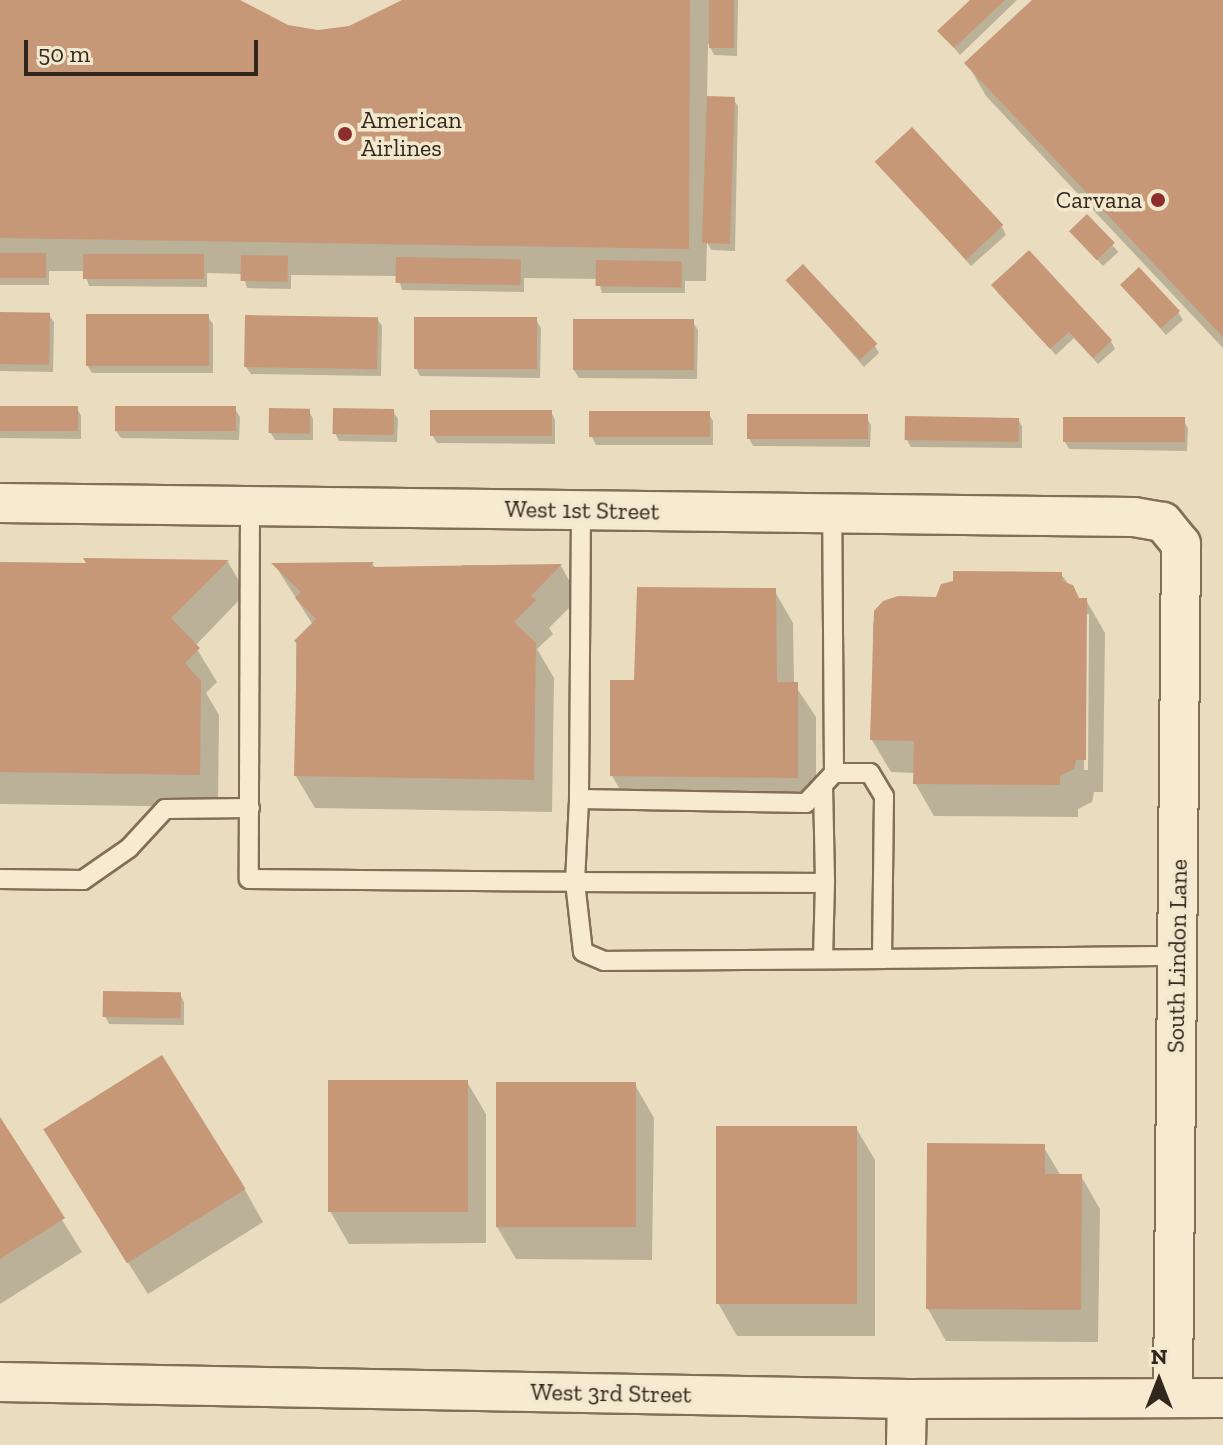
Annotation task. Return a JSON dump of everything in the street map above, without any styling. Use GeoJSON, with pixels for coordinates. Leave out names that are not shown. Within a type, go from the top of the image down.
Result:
{"type":"FeatureCollection","features":[{"type":"Feature","properties":{"kind":"street","name":"West 1st Street"},"geometry":{"type":"LineString","coordinates":[[0,503],[1134,517],[1163,522]]}},
{"type":"Feature","properties":{"kind":"street","name":"South Lindon Lane"},"geometry":{"type":"LineString","coordinates":[[1163,522],[1181,544],[1173,1397]]}},
{"type":"Feature","properties":{"kind":"street","name":"West 3rd Street"},"geometry":{"type":"LineString","coordinates":[[0,1382],[907,1399],[1223,1398]]}},
{"type":"Feature","properties":{"kind":"street"},"geometry":{"type":"LineString","coordinates":[[906,1445],[907,1399]]}},
{"type":"Feature","properties":{"kind":"lane"},"geometry":{"type":"LineString","coordinates":[[250,506],[249,879],[825,883]]}},
{"type":"Feature","properties":{"kind":"lane"},"geometry":{"type":"LineString","coordinates":[[581,510],[579,799],[575,882],[583,952],[604,961],[1176,956]]}},
{"type":"Feature","properties":{"kind":"lane"},"geometry":{"type":"LineString","coordinates":[[823,959],[832,513]]}},
{"type":"Feature","properties":{"kind":"lane"},"geometry":{"type":"LineString","coordinates":[[579,799],[806,803],[828,779],[870,773],[884,796],[882,959]]}},
{"type":"Feature","properties":{"kind":"lane"},"geometry":{"type":"LineString","coordinates":[[0,879],[83,880],[129,848],[165,809],[250,808]]}},
{"type":"Feature","properties":{"kind":"building","name":"American Airlines"},"geometry":{"type":"Polygon","coordinates":[[[0,0],[240,0],[288,25],[318,30],[349,26],[402,0],[690,0],[689,249],[0,238],[0,0]]]}},
{"type":"Feature","properties":{"kind":"building"},"geometry":{"type":"Polygon","coordinates":[[[709,0],[734,0],[734,48],[709,48],[709,0]]]}},
{"type":"Feature","properties":{"kind":"building"},"geometry":{"type":"Polygon","coordinates":[[[970,0],[1005,0],[954,48],[937,31],[970,0]]]}},
{"type":"Feature","properties":{"kind":"building","name":"Carvana"},"geometry":{"type":"Polygon","coordinates":[[[1032,0],[1223,0],[1223,337],[964,63],[1032,0]]]}},
{"type":"Feature","properties":{"kind":"building"},"geometry":{"type":"Polygon","coordinates":[[[707,96],[735,97],[730,244],[702,243],[707,96]]]}},
{"type":"Feature","properties":{"kind":"building"},"geometry":{"type":"Polygon","coordinates":[[[912,127],[1003,225],[966,260],[875,162],[912,127]]]}},
{"type":"Feature","properties":{"kind":"building"},"geometry":{"type":"Polygon","coordinates":[[[1087,214],[1115,243],[1097,260],[1069,231],[1087,214]]]}},
{"type":"Feature","properties":{"kind":"building"},"geometry":{"type":"Polygon","coordinates":[[[1029,250],[1112,340],[1093,358],[1069,332],[1050,349],[991,285],[1029,250]]]}},
{"type":"Feature","properties":{"kind":"building"},"geometry":{"type":"Polygon","coordinates":[[[0,253],[46,253],[46,278],[0,278],[0,253]]]}},
{"type":"Feature","properties":{"kind":"building"},"geometry":{"type":"Polygon","coordinates":[[[83,254],[204,254],[204,279],[83,279],[83,254]]]}},
{"type":"Feature","properties":{"kind":"building"},"geometry":{"type":"Polygon","coordinates":[[[241,255],[288,256],[288,282],[241,281],[241,255]]]}},
{"type":"Feature","properties":{"kind":"building"},"geometry":{"type":"Polygon","coordinates":[[[396,257],[521,259],[521,285],[396,283],[396,257]]]}},
{"type":"Feature","properties":{"kind":"building"},"geometry":{"type":"Polygon","coordinates":[[[596,260],[682,262],[682,287],[596,286],[596,260]]]}},
{"type":"Feature","properties":{"kind":"building"},"geometry":{"type":"Polygon","coordinates":[[[803,264],[877,344],[860,360],[785,280],[803,264]]]}},
{"type":"Feature","properties":{"kind":"building"},"geometry":{"type":"Polygon","coordinates":[[[1139,267],[1180,311],[1161,329],[1120,285],[1139,267]]]}},
{"type":"Feature","properties":{"kind":"building"},"geometry":{"type":"Polygon","coordinates":[[[0,312],[50,313],[49,365],[0,364],[0,312]]]}},
{"type":"Feature","properties":{"kind":"building"},"geometry":{"type":"Polygon","coordinates":[[[86,314],[209,314],[209,366],[86,366],[86,314]]]}},
{"type":"Feature","properties":{"kind":"building"},"geometry":{"type":"Polygon","coordinates":[[[245,315],[378,317],[377,369],[244,367],[245,315]]]}},
{"type":"Feature","properties":{"kind":"building"},"geometry":{"type":"Polygon","coordinates":[[[414,317],[537,317],[537,369],[414,369],[414,317]]]}},
{"type":"Feature","properties":{"kind":"building"},"geometry":{"type":"Polygon","coordinates":[[[573,319],[694,319],[694,370],[573,370],[573,319]]]}},
{"type":"Feature","properties":{"kind":"building"},"geometry":{"type":"Polygon","coordinates":[[[0,406],[78,406],[78,431],[0,431],[0,406]]]}},
{"type":"Feature","properties":{"kind":"building"},"geometry":{"type":"Polygon","coordinates":[[[115,406],[236,406],[236,431],[115,431],[115,406]]]}},
{"type":"Feature","properties":{"kind":"building"},"geometry":{"type":"Polygon","coordinates":[[[269,408],[310,409],[310,434],[269,433],[269,408]]]}},
{"type":"Feature","properties":{"kind":"building"},"geometry":{"type":"Polygon","coordinates":[[[333,408],[394,409],[394,435],[333,434],[333,408]]]}},
{"type":"Feature","properties":{"kind":"building"},"geometry":{"type":"Polygon","coordinates":[[[430,410],[552,410],[552,436],[430,436],[430,410]]]}},
{"type":"Feature","properties":{"kind":"building"},"geometry":{"type":"Polygon","coordinates":[[[589,411],[710,411],[710,437],[589,437],[589,411]]]}},
{"type":"Feature","properties":{"kind":"building"},"geometry":{"type":"Polygon","coordinates":[[[747,414],[868,414],[868,439],[747,439],[747,414]]]}},
{"type":"Feature","properties":{"kind":"building"},"geometry":{"type":"Polygon","coordinates":[[[905,416],[1019,418],[1019,442],[905,440],[905,416]]]}},
{"type":"Feature","properties":{"kind":"building"},"geometry":{"type":"Polygon","coordinates":[[[1063,417],[1185,417],[1185,442],[1063,442],[1063,417]]]}},
{"type":"Feature","properties":{"kind":"building"},"geometry":{"type":"Polygon","coordinates":[[[83,558],[229,560],[171,618],[200,648],[185,663],[201,681],[200,775],[0,772],[0,562],[86,563],[83,558]]]}},
{"type":"Feature","properties":{"kind":"building"},"geometry":{"type":"Polygon","coordinates":[[[374,562],[370,567],[562,564],[531,596],[536,600],[514,622],[536,643],[534,780],[294,776],[297,643],[294,641],[316,619],[295,598],[301,592],[271,563],[374,562]]]}},
{"type":"Feature","properties":{"kind":"building"},"geometry":{"type":"Polygon","coordinates":[[[953,571],[1062,572],[1062,581],[1073,585],[1079,598],[1087,598],[1086,760],[1076,760],[1074,769],[1060,776],[1060,785],[913,784],[914,741],[870,740],[874,611],[883,601],[898,596],[936,597],[941,584],[953,581],[953,571]]]}},
{"type":"Feature","properties":{"kind":"building"},"geometry":{"type":"Polygon","coordinates":[[[637,587],[776,588],[777,682],[798,682],[798,778],[610,776],[610,680],[634,680],[637,587]]]}},
{"type":"Feature","properties":{"kind":"building"},"geometry":{"type":"Polygon","coordinates":[[[103,991],[181,992],[181,1018],[103,1017],[103,991]]]}},
{"type":"Feature","properties":{"kind":"building"},"geometry":{"type":"Polygon","coordinates":[[[162,1055],[246,1189],[127,1263],[43,1129],[162,1055]]]}},
{"type":"Feature","properties":{"kind":"building"},"geometry":{"type":"Polygon","coordinates":[[[328,1080],[468,1080],[468,1212],[328,1212],[328,1080]]]}},
{"type":"Feature","properties":{"kind":"building"},"geometry":{"type":"Polygon","coordinates":[[[496,1082],[636,1082],[636,1227],[496,1227],[496,1082]]]}},
{"type":"Feature","properties":{"kind":"building"},"geometry":{"type":"Polygon","coordinates":[[[0,1117],[65,1218],[0,1259],[0,1117]]]}},
{"type":"Feature","properties":{"kind":"building"},"geometry":{"type":"Polygon","coordinates":[[[716,1126],[857,1126],[857,1304],[716,1304],[716,1126]]]}},
{"type":"Feature","properties":{"kind":"building"},"geometry":{"type":"Polygon","coordinates":[[[927,1143],[1045,1144],[1045,1174],[1082,1174],[1081,1310],[926,1309],[927,1143]]]}},
{"type":"Feature","properties":{"kind":"place","name":"American Airlines"},"geometry":{"type":"Point","coordinates":[345,134]}},
{"type":"Feature","properties":{"kind":"place","name":"Carvana"},"geometry":{"type":"Point","coordinates":[1158,200]}}]}
